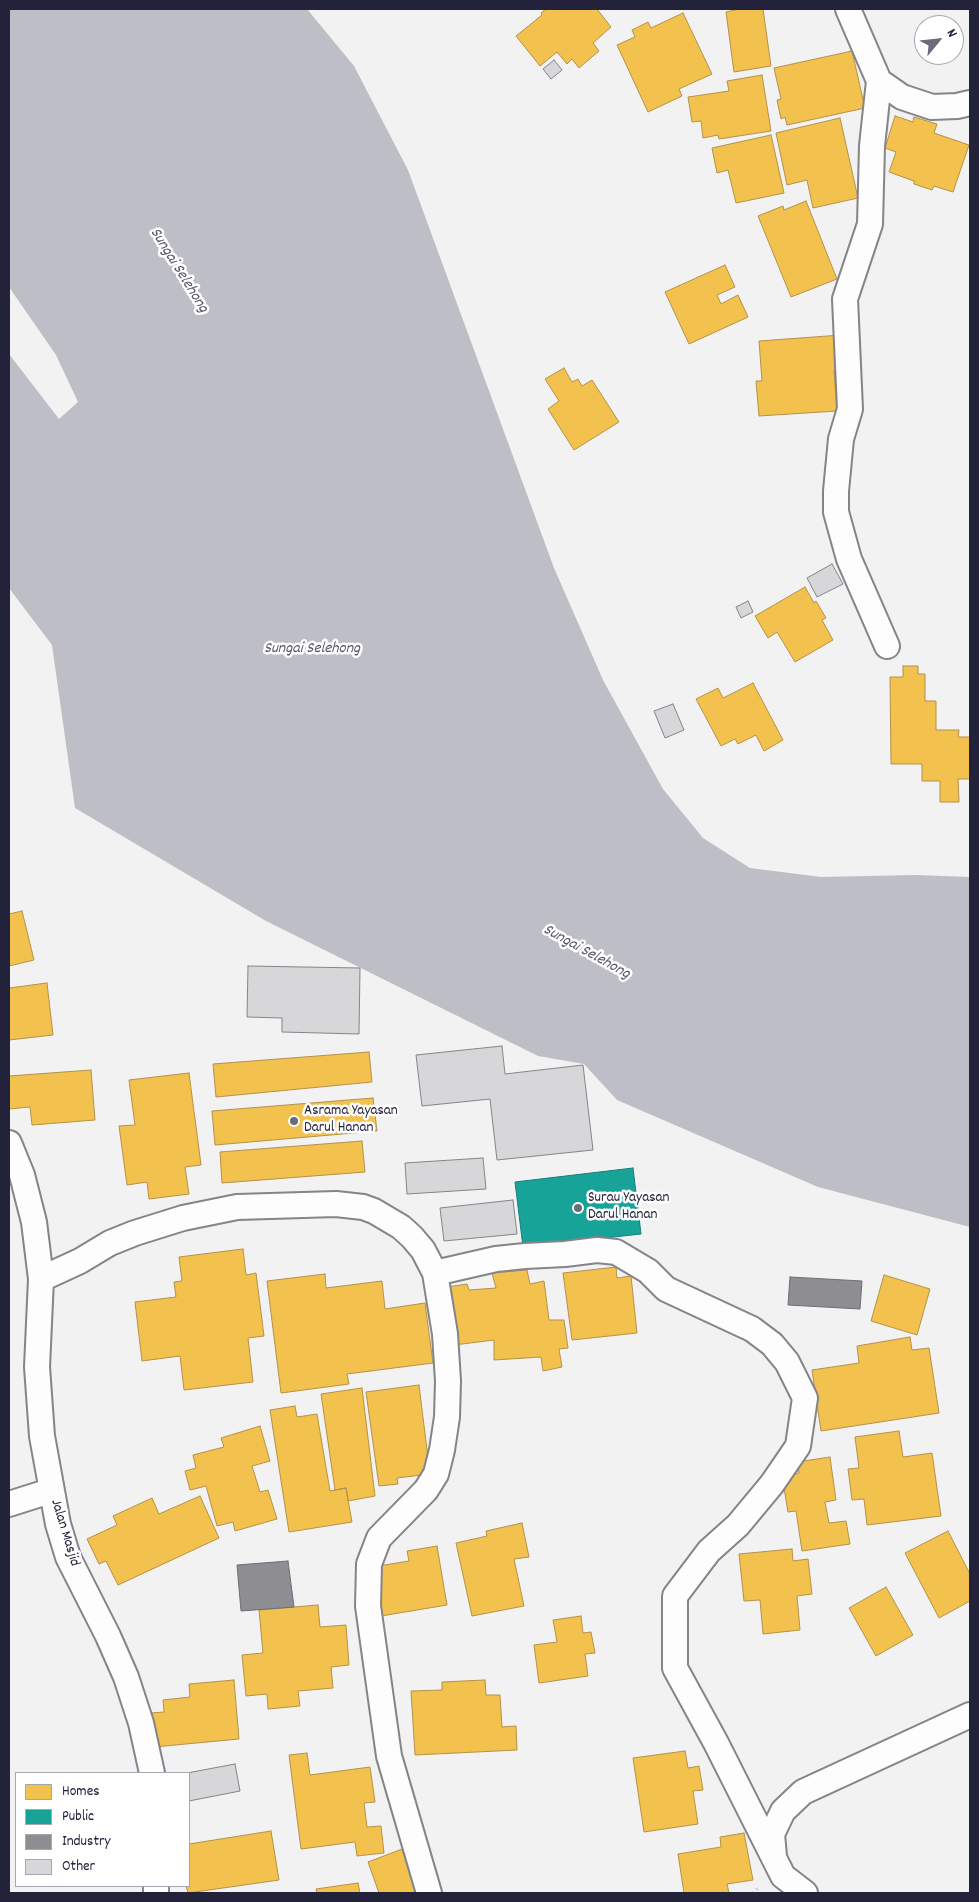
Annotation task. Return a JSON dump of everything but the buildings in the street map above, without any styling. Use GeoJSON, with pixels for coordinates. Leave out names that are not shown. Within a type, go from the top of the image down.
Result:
{"type":"FeatureCollection","features":[{"type":"Feature","properties":{"kind":"street"},"geometry":{"type":"LineString","coordinates":[[848,9],[879,81],[872,146],[870,224],[844,299],[850,410],[841,439],[836,490],[836,512],[849,559],[888,646]]}},
{"type":"Feature","properties":{"kind":"street"},"geometry":{"type":"LineString","coordinates":[[879,81],[902,97],[932,107],[970,103]]}},
{"type":"Feature","properties":{"kind":"street","name":"Jalan Masjid"},"geometry":{"type":"LineString","coordinates":[[9,1143],[22,1175],[34,1222],[41,1279],[37,1367],[42,1436],[50,1491],[68,1557],[108,1636],[126,1677],[141,1723],[152,1772]]}},
{"type":"Feature","properties":{"kind":"street"},"geometry":{"type":"LineString","coordinates":[[41,1279],[110,1243],[182,1218],[237,1207],[326,1204],[363,1207],[390,1220],[412,1237],[423,1250],[435,1273],[445,1334],[448,1381],[447,1417],[442,1450],[436,1474],[426,1490],[379,1538],[369,1564],[368,1606],[389,1756],[429,1893]]}},
{"type":"Feature","properties":{"kind":"street"},"geometry":{"type":"LineString","coordinates":[[435,1273],[496,1259],[597,1250],[616,1252],[648,1271],[666,1289],[752,1329],[772,1344],[787,1362],[805,1398],[798,1446],[766,1491],[738,1525],[709,1551],[675,1596],[675,1668],[716,1742],[784,1876],[805,1893]]}},
{"type":"Feature","properties":{"kind":"street"},"geometry":{"type":"LineString","coordinates":[[9,1504],[50,1491]]}},
{"type":"Feature","properties":{"kind":"street"},"geometry":{"type":"LineString","coordinates":[[774,1858],[772,1834],[783,1811],[804,1792],[970,1715]]}},
{"type":"Feature","properties":{"kind":"water","name":"Sungai Selehong"},"geometry":{"type":"Polygon","coordinates":[[[9,9],[307,9],[354,66],[408,170],[554,568],[603,680],[663,789],[703,838],[750,868],[821,877],[915,875],[970,877],[970,1227],[818,1187],[617,1100],[584,1064],[538,1056],[266,921],[75,808],[52,645],[9,588],[9,354],[59,419],[78,402],[56,355],[9,287],[9,9]]]}},
{"type":"Feature","properties":{"kind":"place","name":"Asrama Yayasan Darul Hanan"},"geometry":{"type":"Point","coordinates":[294,1121]}},
{"type":"Feature","properties":{"kind":"place","name":"Surau Yayasan Darul Hanan"},"geometry":{"type":"Point","coordinates":[578,1208]}}]}
